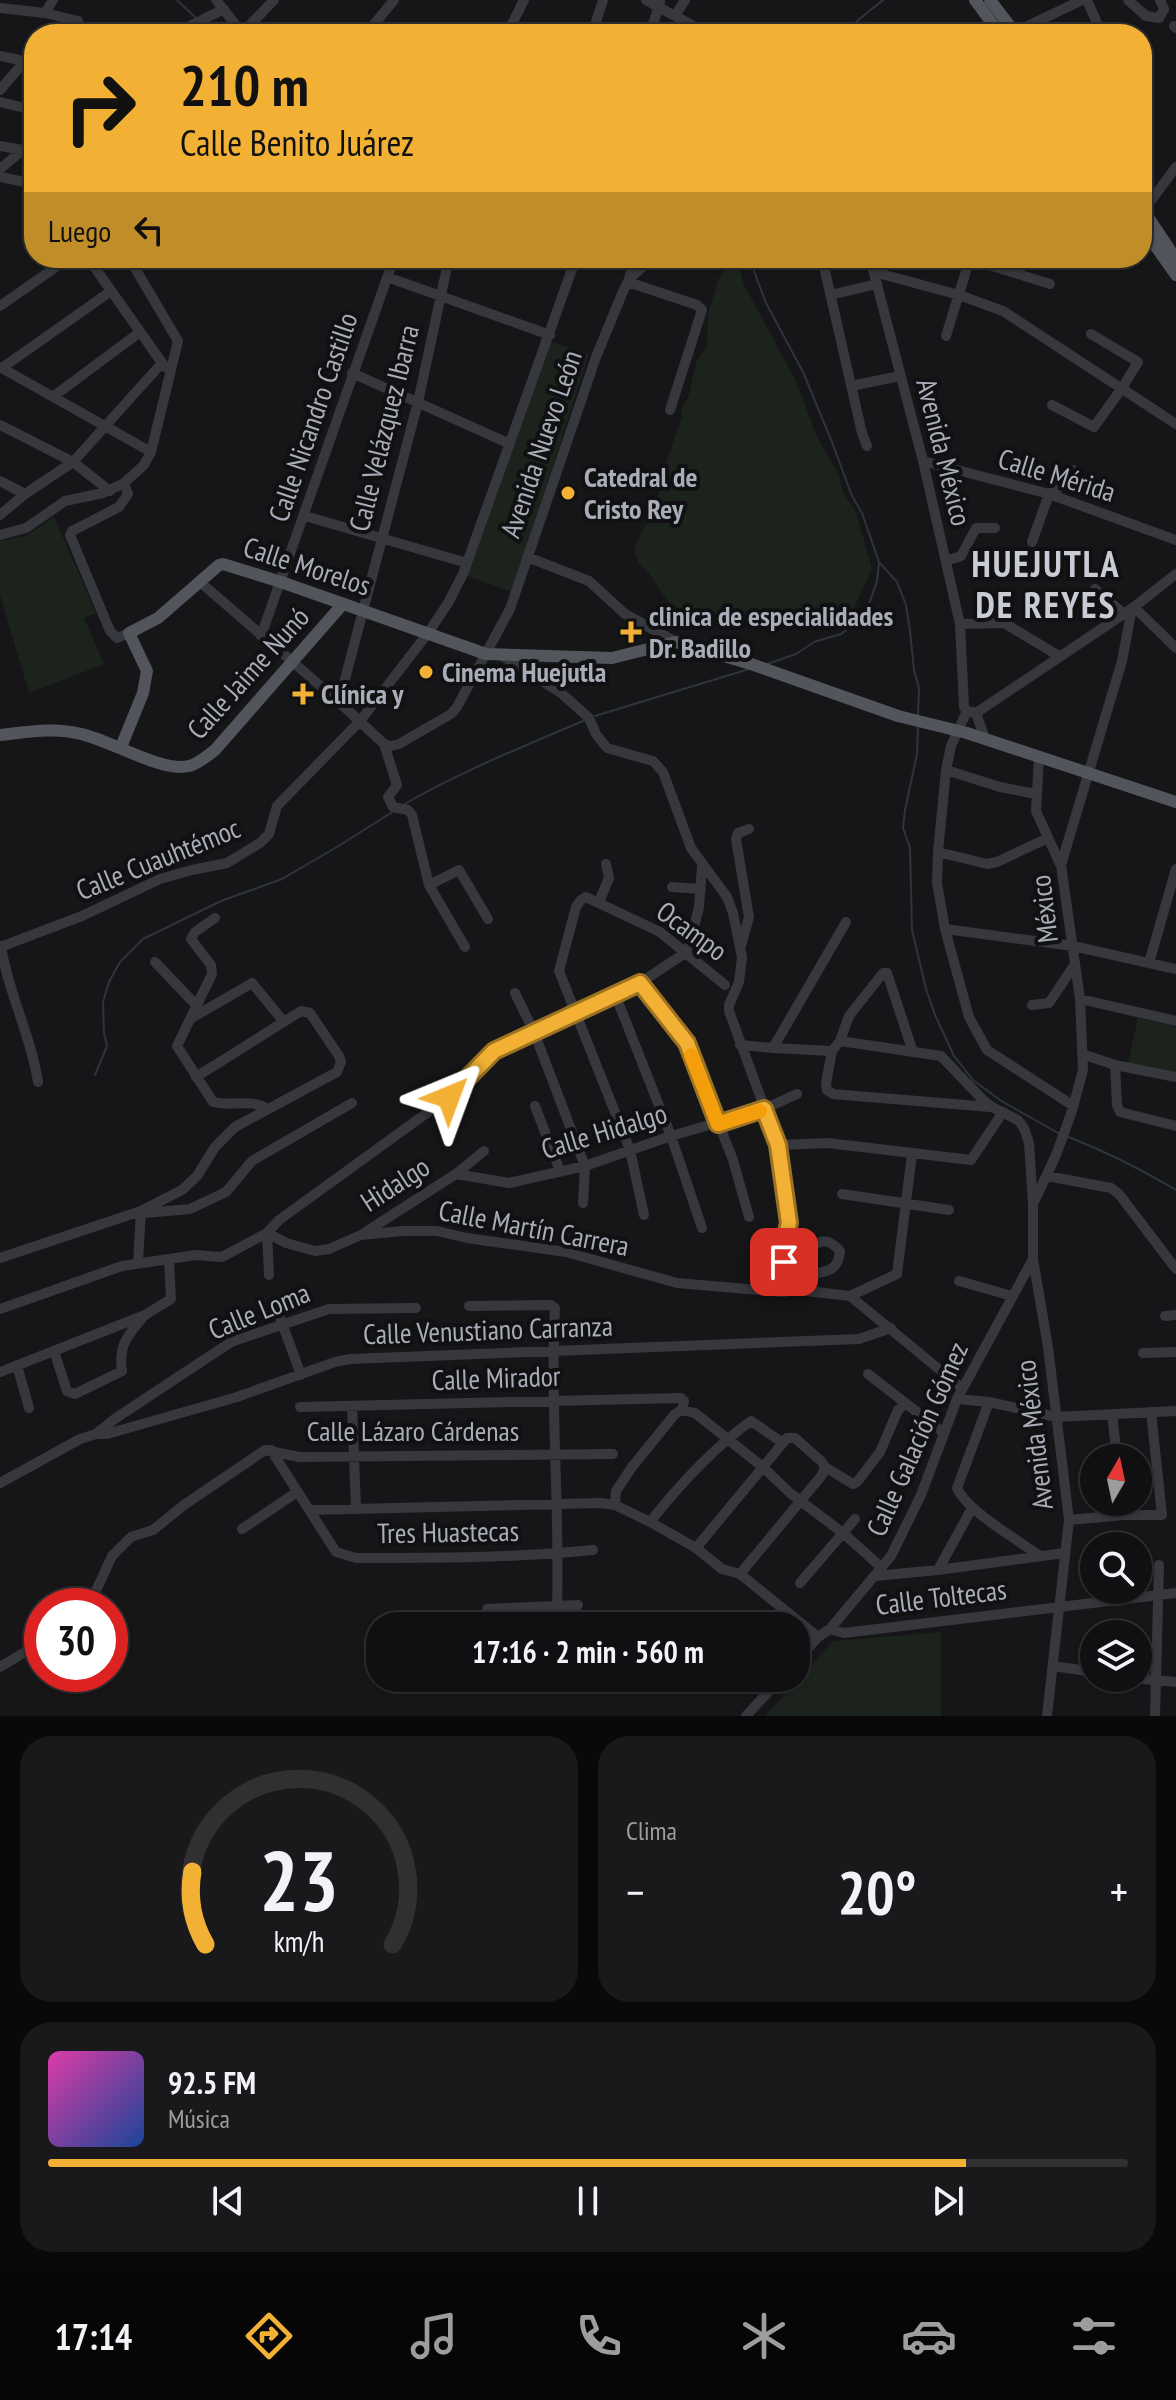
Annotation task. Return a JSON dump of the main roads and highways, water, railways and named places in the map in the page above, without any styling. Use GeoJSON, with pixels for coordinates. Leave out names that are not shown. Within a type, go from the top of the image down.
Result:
{"type":"FeatureCollection","features":[{"type":"Feature","properties":{"kind":"main road"},"geometry":{"type":"LineString","coordinates":[[984,3],[995,24]]}},
{"type":"Feature","properties":{"kind":"main road"},"geometry":{"type":"LineString","coordinates":[[984,3],[1004,24]]}},
{"type":"Feature","properties":{"kind":"main road"},"geometry":{"type":"LineString","coordinates":[[1152,223],[1176,259]]}},
{"type":"Feature","properties":{"kind":"main road"},"geometry":{"type":"LineString","coordinates":[[1152,241],[1176,275]]}},
{"type":"Feature","properties":{"kind":"main road","name":"Calle Morelos"},"geometry":{"type":"LineString","coordinates":[[121,747],[143,693],[147,671],[129,633],[158,618],[223,564],[486,654],[612,658],[676,642],[751,664],[898,716],[967,733],[1176,802]]}},
{"type":"Feature","properties":{"kind":"main road","name":"Calle Jaime Nunó"},"geometry":{"type":"LineString","coordinates":[[0,735],[59,730],[121,747],[166,766],[189,766],[215,750],[342,605]]}},
{"type":"Feature","properties":{"kind":"waterway"},"geometry":{"type":"LineString","coordinates":[[177,0],[196,18]]}},
{"type":"Feature","properties":{"kind":"waterway"},"geometry":{"type":"LineString","coordinates":[[853,24],[883,0]]}},
{"type":"Feature","properties":{"kind":"waterway"},"geometry":{"type":"LineString","coordinates":[[753,268],[766,303],[803,372],[852,496],[862,513],[879,562],[897,582],[906,605],[919,688],[918,715]]}},
{"type":"Feature","properties":{"kind":"waterway"},"geometry":{"type":"LineString","coordinates":[[767,664],[796,654],[814,642],[841,634],[865,616],[877,581],[879,563]]}},
{"type":"Feature","properties":{"kind":"waterway"},"geometry":{"type":"LineString","coordinates":[[595,716],[749,669]]}},
{"type":"Feature","properties":{"kind":"waterway"},"geometry":{"type":"LineString","coordinates":[[403,805],[470,770],[585,720]]}},
{"type":"Feature","properties":{"kind":"waterway"},"geometry":{"type":"LineString","coordinates":[[918,726],[917,754],[903,828],[910,848],[912,930],[935,1015],[954,1056],[974,1081],[1003,1102],[1060,1134]]}},
{"type":"Feature","properties":{"kind":"waterway"},"geometry":{"type":"LineString","coordinates":[[95,1075],[107,1046],[103,1002],[109,982],[120,962],[143,939],[221,901],[282,879],[394,811]]}},
{"type":"Feature","properties":{"kind":"waterway"},"geometry":{"type":"LineString","coordinates":[[1066,1136],[1176,1190]]}},
{"type":"Feature","properties":{"kind":"place","name":"Catedral de Cristo Rey"},"geometry":{"type":"Point","coordinates":[568,493]}},
{"type":"Feature","properties":{"kind":"place","name":"clinica de especialidades Dr. Badillo"},"geometry":{"type":"Point","coordinates":[631,632]}},
{"type":"Feature","properties":{"kind":"place","name":"Cinema Huejutla"},"geometry":{"type":"Point","coordinates":[426,672]}},
{"type":"Feature","properties":{"kind":"place","name":"Clínica y"},"geometry":{"type":"Point","coordinates":[303,694]}},
{"type":"Feature","properties":{"kind":"district","name":"HUEJUTLA DE REYES"},"geometry":{"type":"Point","coordinates":[1046,584]}}]}
